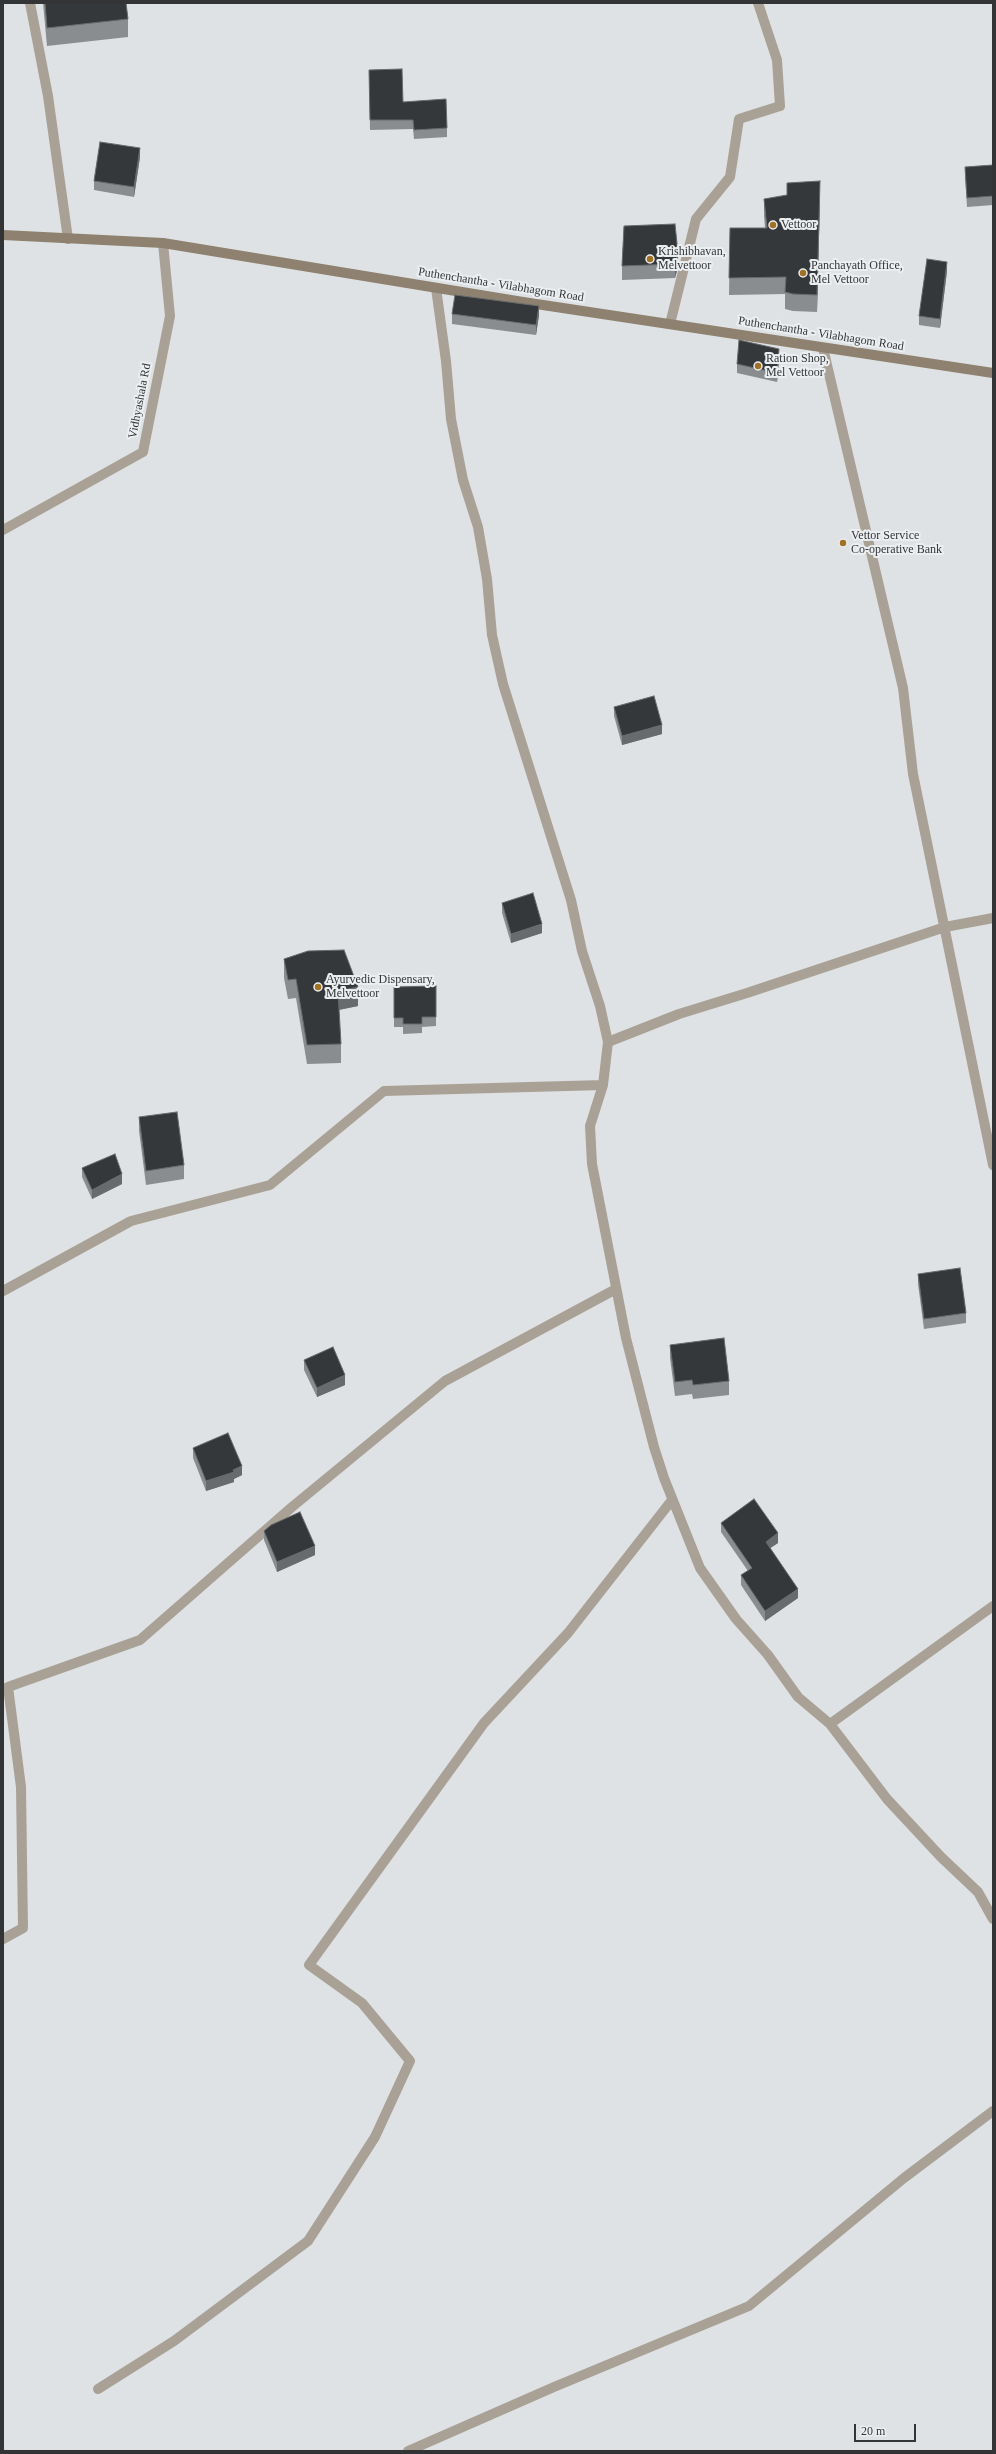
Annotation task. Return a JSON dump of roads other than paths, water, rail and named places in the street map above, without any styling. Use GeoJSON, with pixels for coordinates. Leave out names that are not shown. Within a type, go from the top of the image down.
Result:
{"type":"FeatureCollection","features":[{"type":"Feature","properties":{"kind":"main road","name":"Puthenchantha - Vilabhagom Road"},"geometry":{"type":"LineString","coordinates":[[3,235],[163,243],[436,288],[993,373]]}},
{"type":"Feature","properties":{"kind":"street"},"geometry":{"type":"LineString","coordinates":[[30,3],[48,96],[68,239]]}},
{"type":"Feature","properties":{"kind":"street"},"geometry":{"type":"LineString","coordinates":[[670,324],[696,219],[730,177],[739,119],[780,106],[777,60],[758,3]]}},
{"type":"Feature","properties":{"kind":"street","name":"Vidhyashala Rd"},"geometry":{"type":"LineString","coordinates":[[3,530],[143,452],[170,316],[163,243]]}},
{"type":"Feature","properties":{"kind":"street"},"geometry":{"type":"LineString","coordinates":[[436,288],[445,354],[451,419],[463,480],[478,527],[487,578],[492,635],[503,684],[572,900],[582,951],[600,1006],[608,1042],[603,1085],[590,1126],[591,1149],[626,1338],[644,1410],[672,1500],[700,1568],[798,1697],[830,1724],[887,1800],[941,1857],[978,1892],[993,1919]]}},
{"type":"Feature","properties":{"kind":"street"},"geometry":{"type":"LineString","coordinates":[[823,348],[904,688],[913,774],[993,1165]]}},
{"type":"Feature","properties":{"kind":"street"},"geometry":{"type":"LineString","coordinates":[[608,1042],[679,1014],[748,993],[945,927],[993,918]]}},
{"type":"Feature","properties":{"kind":"street"},"geometry":{"type":"LineString","coordinates":[[3,1291],[131,1221],[270,1185],[384,1091],[603,1085]]}},
{"type":"Feature","properties":{"kind":"street"},"geometry":{"type":"LineString","coordinates":[[3,1939],[23,1928],[21,1787],[8,1687],[140,1640],[292,1507],[445,1381],[616,1290]]}},
{"type":"Feature","properties":{"kind":"street"},"geometry":{"type":"LineString","coordinates":[[98,2389],[174,2341],[308,2241],[375,2137],[410,2061],[362,2003],[309,1965],[484,1723],[568,1632],[672,1500]]}},
{"type":"Feature","properties":{"kind":"street"},"geometry":{"type":"LineString","coordinates":[[830,1724],[993,1606]]}},
{"type":"Feature","properties":{"kind":"street"},"geometry":{"type":"LineString","coordinates":[[408,2451],[554,2387],[749,2306],[904,2178],[993,2111]]}},
{"type":"Feature","properties":{"kind":"place","name":"Vettoor"},"geometry":{"type":"Point","coordinates":[773,225]}},
{"type":"Feature","properties":{"kind":"place","name":"Krishibhavan, Melvettoor"},"geometry":{"type":"Point","coordinates":[650,259]}},
{"type":"Feature","properties":{"kind":"place","name":"Panchayath Office, Mel Vettoor"},"geometry":{"type":"Point","coordinates":[803,273]}},
{"type":"Feature","properties":{"kind":"place","name":"Ration Shop, Mel Vettoor"},"geometry":{"type":"Point","coordinates":[758,366]}},
{"type":"Feature","properties":{"kind":"place","name":"Vettor Service Co-operative Bank"},"geometry":{"type":"Point","coordinates":[843,543]}},
{"type":"Feature","properties":{"kind":"place","name":"Ayurvedic Dispensary, Melvettoor"},"geometry":{"type":"Point","coordinates":[318,987]}}]}
